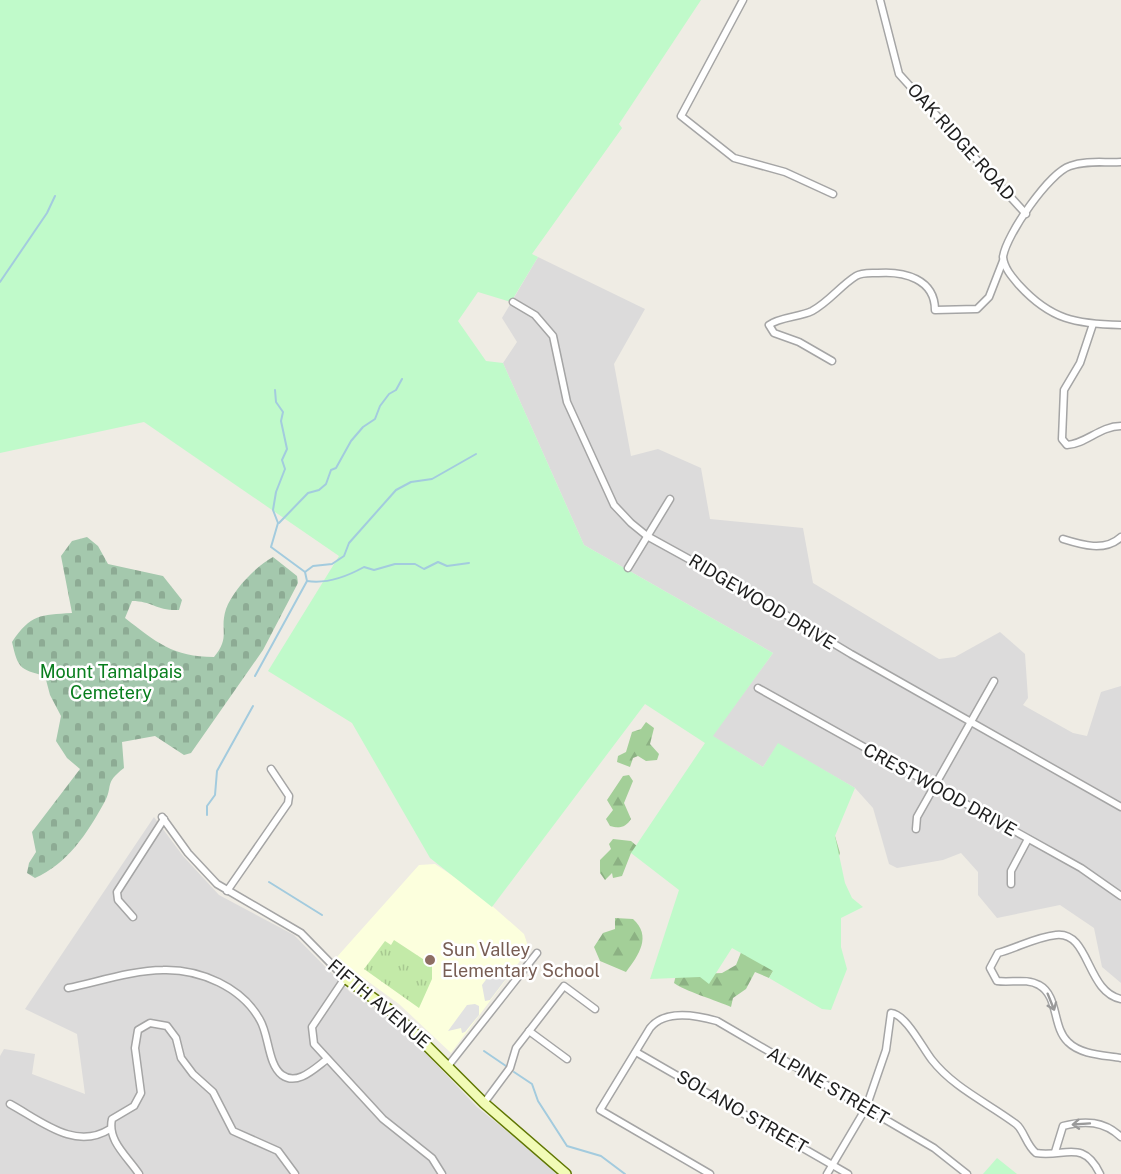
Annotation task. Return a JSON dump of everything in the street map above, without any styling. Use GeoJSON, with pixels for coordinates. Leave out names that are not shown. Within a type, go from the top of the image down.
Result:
{"type":"FeatureCollection","features":[{"type":"Feature","properties":{"kind":"street"},"geometry":{"type":"LineString","coordinates":[[743,0],[681,116],[734,158],[785,172],[833,194]]}},
{"type":"Feature","properties":{"kind":"street","name":"OAK RIDGE ROAD"},"geometry":{"type":"LineString","coordinates":[[880,0],[899,74],[1026,214]]}},
{"type":"Feature","properties":{"kind":"street"},"geometry":{"type":"LineString","coordinates":[[832,361],[799,342],[774,333],[769,325],[822,306],[856,276],[863,273],[891,272],[925,283],[935,298],[935,310],[977,309],[989,297],[1003,261],[1004,249],[1026,214],[1057,173],[1069,166],[1121,162]]}},
{"type":"Feature","properties":{"kind":"street"},"geometry":{"type":"LineString","coordinates":[[1003,261],[1025,291],[1055,315],[1093,324],[1121,325]]}},
{"type":"Feature","properties":{"kind":"street","name":"RIDGEWOOD DRIVE"},"geometry":{"type":"LineString","coordinates":[[513,302],[535,315],[553,336],[567,402],[593,463],[614,505],[647,536],[1121,807]]}},
{"type":"Feature","properties":{"kind":"street"},"geometry":{"type":"LineString","coordinates":[[1093,324],[1080,363],[1064,390],[1062,439],[1067,445],[1073,445],[1098,431],[1121,426]]}},
{"type":"Feature","properties":{"kind":"street"},"geometry":{"type":"LineString","coordinates":[[628,568],[670,499]]}},
{"type":"Feature","properties":{"kind":"street"},"geometry":{"type":"LineString","coordinates":[[1063,539],[1106,546],[1114,544],[1121,537]]}},
{"type":"Feature","properties":{"kind":"street"},"geometry":{"type":"LineString","coordinates":[[916,829],[917,817],[933,786],[994,681]]}},
{"type":"Feature","properties":{"kind":"street","name":"CRESTWOOD DRIVE"},"geometry":{"type":"LineString","coordinates":[[758,688],[1081,868],[1121,896]]}},
{"type":"Feature","properties":{"kind":"street"},"geometry":{"type":"LineString","coordinates":[[227,891],[288,803],[289,796],[271,769]]}},
{"type":"Feature","properties":{"kind":"street","name":"FIFTH AVENUE"},"geometry":{"type":"LineString","coordinates":[[132,917],[118,900],[117,892],[163,818],[188,853],[227,891],[301,933],[345,978],[394,1013],[484,1103],[567,1174]]}},
{"type":"Feature","properties":{"kind":"street"},"geometry":{"type":"LineString","coordinates":[[1011,884],[1011,871],[1028,839]]}},
{"type":"Feature","properties":{"kind":"street"},"geometry":{"type":"LineString","coordinates":[[1121,999],[1110,996],[1098,985],[1079,946],[1070,937],[1058,934],[998,953],[990,968],[997,981],[1030,982],[1045,989],[1054,1008],[1057,1023],[1067,1042],[1089,1053],[1121,1058]]}},
{"type":"Feature","properties":{"kind":"street"},"geometry":{"type":"LineString","coordinates":[[448,1066],[537,953]]}},
{"type":"Feature","properties":{"kind":"street"},"geometry":{"type":"LineString","coordinates":[[68,988],[162,970],[193,973],[239,994],[254,1009],[266,1030],[272,1058],[279,1073],[288,1079],[301,1078],[326,1060]]}},
{"type":"Feature","properties":{"kind":"street"},"geometry":{"type":"LineString","coordinates":[[345,978],[312,1027],[314,1044],[326,1060],[383,1119],[432,1158],[442,1174]]}},
{"type":"Feature","properties":{"kind":"street"},"geometry":{"type":"LineString","coordinates":[[484,1103],[507,1072],[516,1048],[564,986],[595,1009]]}},
{"type":"Feature","properties":{"kind":"street"},"geometry":{"type":"LineString","coordinates":[[827,1174],[866,1108],[886,1050],[891,1012],[897,1013],[949,1078],[1017,1124],[1028,1146],[1036,1154],[1079,1152],[1095,1164],[1100,1174]]}},
{"type":"Feature","properties":{"kind":"street","name":"ALPINE STREET"},"geometry":{"type":"LineString","coordinates":[[636,1052],[654,1023],[682,1015],[717,1022],[934,1148],[967,1174]]}},
{"type":"Feature","properties":{"kind":"street"},"geometry":{"type":"LineString","coordinates":[[139,1174],[113,1138],[110,1128],[112,1119],[134,1106],[141,1093],[135,1048],[138,1030],[150,1023],[167,1026],[176,1038],[181,1058],[193,1074],[213,1092],[233,1131],[278,1151],[295,1174]]}},
{"type":"Feature","properties":{"kind":"street"},"geometry":{"type":"LineString","coordinates":[[530,1031],[567,1059]]}},
{"type":"Feature","properties":{"kind":"street"},"geometry":{"type":"LineString","coordinates":[[636,1052],[600,1110],[711,1174]]}},
{"type":"Feature","properties":{"kind":"street","name":"SOLANO STREET"},"geometry":{"type":"LineString","coordinates":[[636,1052],[848,1174]]}},
{"type":"Feature","properties":{"kind":"street"},"geometry":{"type":"LineString","coordinates":[[10,1104],[63,1133],[80,1138],[97,1137],[110,1128]]}},
{"type":"Feature","properties":{"kind":"street"},"geometry":{"type":"LineString","coordinates":[[1055,1152],[1063,1126],[1077,1123],[1100,1123],[1121,1137]]}},
{"type":"Feature","properties":{"kind":"shaded area"},"geometry":{"type":"Polygon","coordinates":[[[538,257],[645,309],[614,364],[631,456],[658,449],[701,468],[710,519],[803,528],[813,583],[939,659],[955,657],[1000,632],[1025,654],[1028,698],[1023,705],[1073,733],[1087,736],[1101,692],[1121,686],[1121,983],[1102,967],[1094,928],[1060,905],[997,918],[978,895],[978,872],[961,853],[943,860],[897,868],[889,864],[873,808],[855,788],[778,744],[763,767],[712,736],[773,653],[584,545],[503,363],[517,342],[502,318],[538,257]]]}},
{"type":"Feature","properties":{"kind":"shaded area"},"geometry":{"type":"Polygon","coordinates":[[[154,817],[183,856],[219,895],[294,935],[351,993],[391,1017],[477,1107],[548,1164],[556,1174],[0,1174],[0,1056],[4,1049],[35,1054],[32,1074],[85,1094],[77,1034],[25,1009],[154,817]]]}},
{"type":"Feature","properties":{"kind":"shaded area","name":"Sun Valley Elementary School"},"geometry":{"type":"Polygon","coordinates":[[[435,864],[462,882],[464,881],[524,934],[529,949],[451,1053],[399,1004],[336,958],[419,865],[435,864]]]}},
{"type":"Feature","properties":{"kind":"shaded area"},"geometry":{"type":"Polygon","coordinates":[[[499,972],[506,979],[490,1000],[485,1001],[482,985],[491,973],[499,972]]]}},
{"type":"Feature","properties":{"kind":"shaded area"},"geometry":{"type":"Polygon","coordinates":[[[467,1005],[479,1006],[479,1015],[465,1032],[462,1033],[461,1028],[448,1031],[467,1005]]]}},
{"type":"Feature","properties":{"kind":"green space"},"geometry":{"type":"Polygon","coordinates":[[[0,0],[701,0],[619,124],[622,128],[532,254],[538,257],[511,302],[478,292],[458,321],[486,361],[503,363],[584,545],[773,653],[713,736],[763,767],[778,743],[855,788],[835,836],[845,883],[852,898],[863,907],[841,918],[841,947],[847,969],[831,1010],[822,1009],[769,978],[773,971],[732,948],[709,984],[700,977],[650,979],[679,890],[631,853],[705,743],[645,704],[492,907],[430,858],[352,723],[268,671],[339,556],[144,422],[0,453],[0,0]]]}},
{"type":"Feature","properties":{"kind":"green space","name":"Mount Tamalpais Cemetery"},"geometry":{"type":"Polygon","coordinates":[[[87,537],[98,546],[108,564],[163,576],[182,600],[179,610],[132,601],[125,618],[156,641],[187,654],[214,657],[222,644],[224,617],[229,602],[246,579],[266,561],[273,557],[297,576],[298,583],[263,650],[191,753],[184,755],[155,736],[122,742],[124,768],[113,778],[107,797],[91,826],[57,865],[35,878],[27,873],[29,863],[36,852],[32,832],[80,769],[67,758],[56,741],[61,716],[50,695],[45,676],[21,666],[12,642],[25,626],[37,618],[52,614],[72,613],[61,556],[72,541],[87,537]]]}},
{"type":"Feature","properties":{"kind":"green space"},"geometry":{"type":"Polygon","coordinates":[[[646,722],[654,728],[650,744],[659,754],[657,760],[646,761],[638,756],[633,758],[630,767],[617,762],[618,756],[626,752],[632,732],[641,729],[646,722]]]}},
{"type":"Feature","properties":{"kind":"green space"},"geometry":{"type":"Polygon","coordinates":[[[629,775],[633,781],[624,803],[631,819],[622,827],[610,826],[606,819],[613,810],[607,800],[623,776],[629,775]]]}},
{"type":"Feature","properties":{"kind":"green space"},"geometry":{"type":"Polygon","coordinates":[[[835,836],[840,853],[835,867],[769,978],[755,972],[746,989],[733,998],[731,1007],[674,983],[676,975],[722,973],[736,965],[742,950],[835,836]]]}},
{"type":"Feature","properties":{"kind":"green space"},"geometry":{"type":"Polygon","coordinates":[[[613,839],[631,841],[638,847],[638,853],[631,853],[622,876],[613,878],[612,873],[605,880],[600,873],[600,860],[611,849],[609,844],[613,839]]]}},
{"type":"Feature","properties":{"kind":"green space"},"geometry":{"type":"Polygon","coordinates":[[[615,918],[633,919],[642,932],[642,945],[626,972],[600,961],[594,947],[603,933],[615,929],[615,918]]]}},
{"type":"Feature","properties":{"kind":"green space"},"geometry":{"type":"Polygon","coordinates":[[[394,940],[432,965],[432,979],[419,1008],[364,969],[385,941],[391,945],[394,940]]]}},
{"type":"Feature","properties":{"kind":"green space"},"geometry":{"type":"Polygon","coordinates":[[[997,1158],[1017,1174],[983,1174],[997,1158]]]}},
{"type":"Feature","properties":{"kind":"waterway"},"geometry":{"type":"LineString","coordinates":[[0,282],[47,213],[55,196]]}},
{"type":"Feature","properties":{"kind":"waterway"},"geometry":{"type":"LineString","coordinates":[[279,523],[308,493],[319,490],[326,484],[331,470],[336,468],[351,441],[363,427],[375,419],[380,406],[389,394],[396,390],[402,379]]}},
{"type":"Feature","properties":{"kind":"waterway"},"geometry":{"type":"LineString","coordinates":[[255,676],[307,581],[305,572],[271,547],[278,523],[273,510],[276,492],[285,469],[282,460],[287,449],[281,421],[283,412],[276,402],[275,390]]}},
{"type":"Feature","properties":{"kind":"waterway"},"geometry":{"type":"LineString","coordinates":[[305,572],[313,566],[332,564],[344,556],[349,543],[396,490],[411,482],[432,479],[476,454]]}},
{"type":"Feature","properties":{"kind":"waterway"},"geometry":{"type":"LineString","coordinates":[[307,581],[336,579],[364,567],[374,570],[395,564],[415,564],[424,569],[438,562],[447,566],[469,563]]}},
{"type":"Feature","properties":{"kind":"waterway"},"geometry":{"type":"LineString","coordinates":[[207,815],[207,806],[215,795],[217,771],[253,706]]}},
{"type":"Feature","properties":{"kind":"waterway"},"geometry":{"type":"LineString","coordinates":[[269,882],[322,915]]}},
{"type":"Feature","properties":{"kind":"waterway"},"geometry":{"type":"LineString","coordinates":[[484,1051],[506,1066]]}},
{"type":"Feature","properties":{"kind":"waterway"},"geometry":{"type":"LineString","coordinates":[[514,1072],[532,1084],[538,1101],[567,1146],[601,1156],[625,1174]]}},
{"type":"Feature","properties":{"kind":"place","name":"Sun Valley Elementary School"},"geometry":{"type":"Point","coordinates":[430,960]}}]}
